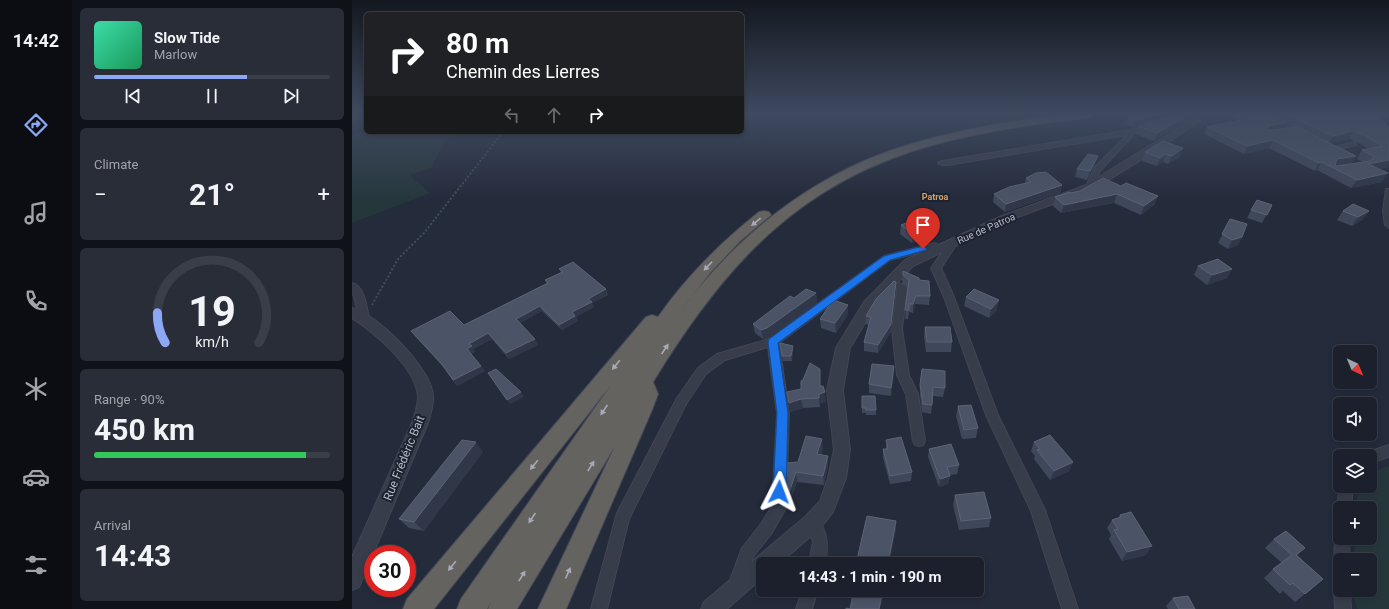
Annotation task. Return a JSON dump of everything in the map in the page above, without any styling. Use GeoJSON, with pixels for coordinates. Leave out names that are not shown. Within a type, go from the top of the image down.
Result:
{"type":"FeatureCollection","features":[{"type":"Feature","properties":{"kind":"highway"},"geometry":{"type":"LineString","coordinates":[[471,609],[673,308],[704,270],[735,238],[794,193],[837,169],[907,142]]}},
{"type":"Feature","properties":{"kind":"highway"},"geometry":{"type":"LineString","coordinates":[[502,609],[643,382],[697,302],[737,255],[765,229],[814,194],[845,175],[874,162],[929,142]]}},
{"type":"Feature","properties":{"kind":"highway"},"geometry":{"type":"LineString","coordinates":[[417,609],[653,320],[673,308]]}},
{"type":"Feature","properties":{"kind":"highway"},"geometry":{"type":"LineString","coordinates":[[552,609],[642,410],[648,394],[643,382]]}},
{"type":"Feature","properties":{"kind":"street"},"geometry":{"type":"LineString","coordinates":[[942,163],[1069,142]]}},
{"type":"Feature","properties":{"kind":"street"},"geometry":{"type":"LineString","coordinates":[[1090,187],[1097,170],[1123,142]]}},
{"type":"Feature","properties":{"kind":"street","name":"Rue de Patroa"},"geometry":{"type":"LineString","coordinates":[[771,557],[813,522],[827,506],[837,478],[842,450],[835,390],[843,348],[869,305],[909,263],[1006,218],[1056,198],[1090,187],[1162,142]]}},
{"type":"Feature","properties":{"kind":"street"},"geometry":{"type":"LineString","coordinates":[[1331,149],[1354,144]]}},
{"type":"Feature","properties":{"kind":"street"},"geometry":{"type":"LineString","coordinates":[[1324,145],[1344,156]]}},
{"type":"Feature","properties":{"kind":"street"},"geometry":{"type":"LineString","coordinates":[[1389,191],[1387,211],[1389,225]]}},
{"type":"Feature","properties":{"kind":"street"},"geometry":{"type":"LineString","coordinates":[[954,242],[950,251],[936,268],[949,297],[992,415],[1038,510],[1070,609]]}},
{"type":"Feature","properties":{"kind":"street"},"geometry":{"type":"LineString","coordinates":[[599,609],[622,518],[681,401],[702,371],[721,357],[773,342],[887,258],[935,246],[940,249]]}},
{"type":"Feature","properties":{"kind":"street"},"geometry":{"type":"LineString","coordinates":[[891,282],[902,288],[897,329],[903,375],[914,400],[919,441]]}},
{"type":"Feature","properties":{"kind":"street"},"geometry":{"type":"LineString","coordinates":[[352,286],[359,295],[358,316]]}},
{"type":"Feature","properties":{"kind":"street","name":"Rue Frédéric Bait"},"geometry":{"type":"LineString","coordinates":[[352,580],[420,423],[425,406],[425,390],[420,375],[412,363],[358,316]]}},
{"type":"Feature","properties":{"kind":"street"},"geometry":{"type":"LineString","coordinates":[[735,589],[747,553],[766,529],[779,508],[783,413],[773,342]]}},
{"type":"Feature","properties":{"kind":"street"},"geometry":{"type":"LineString","coordinates":[[1377,455],[1389,451]]}},
{"type":"Feature","properties":{"kind":"street"},"geometry":{"type":"LineString","coordinates":[[813,522],[820,534],[821,543],[818,557]]}},
{"type":"Feature","properties":{"kind":"street","name":"Rue de Patroa"},"geometry":{"type":"LineString","coordinates":[[711,609],[756,570]]}},
{"type":"Feature","properties":{"kind":"street"},"geometry":{"type":"LineString","coordinates":[[804,609],[808,597]]}},
{"type":"Feature","properties":{"kind":"street"},"geometry":{"type":"LineString","coordinates":[[1342,597],[1343,609]]}},
{"type":"Feature","properties":{"kind":"path"},"geometry":{"type":"LineString","coordinates":[[358,316],[398,259],[424,234],[495,142]]}},
{"type":"Feature","properties":{"kind":"shaded area"},"geometry":{"type":"Polygon","coordinates":[[[352,142],[443,142],[432,167],[410,175],[430,193],[352,223],[352,142]]]}},
{"type":"Feature","properties":{"kind":"shaded area"},"geometry":{"type":"Polygon","coordinates":[[[1389,466],[1389,609],[1358,609],[1352,597],[1377,597],[1377,553],[1354,553],[1355,545],[1377,545],[1377,501],[1357,501],[1357,493],[1377,493],[1377,471],[1389,466]]]}},
{"type":"Feature","properties":{"kind":"building"},"geometry":{"type":"Polygon","coordinates":[[[1161,142],[1167,142],[1183,148],[1172,156],[1166,154],[1160,158],[1145,152],[1161,142]]]}},
{"type":"Feature","properties":{"kind":"building"},"geometry":{"type":"Polygon","coordinates":[[[1239,142],[1263,142],[1247,146],[1239,142]]]}},
{"type":"Feature","properties":{"kind":"building"},"geometry":{"type":"Polygon","coordinates":[[[1278,142],[1328,142],[1356,156],[1337,159],[1335,165],[1337,166],[1370,161],[1375,157],[1362,150],[1383,146],[1377,142],[1389,142],[1389,160],[1368,164],[1388,173],[1357,180],[1322,162],[1319,163],[1278,142]]]}},
{"type":"Feature","properties":{"kind":"building"},"geometry":{"type":"Polygon","coordinates":[[[1088,154],[1098,156],[1090,171],[1077,169],[1088,154]]]}},
{"type":"Feature","properties":{"kind":"building"},"geometry":{"type":"Polygon","coordinates":[[[1046,172],[1062,185],[1006,204],[994,194],[1009,187],[1031,182],[1026,178],[1036,173],[1046,172]]]}},
{"type":"Feature","properties":{"kind":"building"},"geometry":{"type":"Polygon","coordinates":[[[1103,178],[1121,186],[1126,183],[1158,196],[1144,206],[1117,194],[1064,205],[1055,197],[1070,192],[1080,191],[1103,178]]]}},
{"type":"Feature","properties":{"kind":"building"},"geometry":{"type":"Polygon","coordinates":[[[1257,200],[1272,205],[1267,215],[1251,210],[1257,200]]]}},
{"type":"Feature","properties":{"kind":"building"},"geometry":{"type":"Polygon","coordinates":[[[1353,204],[1369,211],[1358,217],[1343,211],[1353,204]]]}},
{"type":"Feature","properties":{"kind":"building"},"geometry":{"type":"Polygon","coordinates":[[[927,218],[936,225],[913,234],[901,225],[914,220],[917,222],[927,218]]]}},
{"type":"Feature","properties":{"kind":"building"},"geometry":{"type":"Polygon","coordinates":[[[1230,219],[1247,224],[1242,237],[1232,240],[1222,234],[1230,219]]]}},
{"type":"Feature","properties":{"kind":"building"},"geometry":{"type":"Polygon","coordinates":[[[1218,259],[1232,269],[1212,275],[1198,266],[1218,259]]]}},
{"type":"Feature","properties":{"kind":"building"},"geometry":{"type":"Polygon","coordinates":[[[573,262],[606,289],[588,299],[592,302],[572,312],[575,316],[559,325],[540,306],[516,319],[535,339],[506,353],[488,333],[469,344],[472,346],[467,349],[481,366],[453,380],[441,363],[411,331],[450,311],[464,325],[548,283],[545,280],[563,272],[559,269],[573,262]]]}},
{"type":"Feature","properties":{"kind":"building"},"geometry":{"type":"Polygon","coordinates":[[[903,271],[919,278],[919,280],[929,281],[930,296],[916,296],[913,304],[909,304],[909,310],[905,310],[909,280],[903,275],[903,271]]]}},
{"type":"Feature","properties":{"kind":"building"},"geometry":{"type":"Polygon","coordinates":[[[894,281],[896,282],[891,324],[878,345],[864,342],[871,317],[866,316],[876,299],[894,281]]]}},
{"type":"Feature","properties":{"kind":"building"},"geometry":{"type":"Polygon","coordinates":[[[806,289],[816,293],[767,328],[761,330],[753,324],[790,296],[794,298],[806,289]]]}},
{"type":"Feature","properties":{"kind":"building"},"geometry":{"type":"Polygon","coordinates":[[[974,289],[999,300],[991,309],[966,297],[974,289]]]}},
{"type":"Feature","properties":{"kind":"building"},"geometry":{"type":"Polygon","coordinates":[[[833,300],[848,305],[835,323],[820,319],[833,300]]]}},
{"type":"Feature","properties":{"kind":"building"},"geometry":{"type":"Polygon","coordinates":[[[925,327],[950,327],[952,342],[927,342],[925,327]]]}},
{"type":"Feature","properties":{"kind":"building"},"geometry":{"type":"Polygon","coordinates":[[[780,343],[793,346],[791,356],[782,356],[780,343]]]}},
{"type":"Feature","properties":{"kind":"building"},"geometry":{"type":"Polygon","coordinates":[[[810,363],[820,369],[820,386],[823,386],[825,392],[819,394],[819,398],[801,399],[789,403],[787,392],[801,389],[801,381],[803,380],[810,363]]]}},
{"type":"Feature","properties":{"kind":"building"},"geometry":{"type":"Polygon","coordinates":[[[872,364],[894,366],[891,388],[869,384],[872,364]]]}},
{"type":"Feature","properties":{"kind":"building"},"geometry":{"type":"Polygon","coordinates":[[[496,369],[521,392],[507,400],[488,373],[496,369]]]}},
{"type":"Feature","properties":{"kind":"building"},"geometry":{"type":"Polygon","coordinates":[[[922,369],[945,371],[945,388],[933,387],[932,405],[923,404],[920,385],[922,369]]]}},
{"type":"Feature","properties":{"kind":"building"},"geometry":{"type":"Polygon","coordinates":[[[862,396],[875,396],[876,410],[866,410],[866,408],[862,408],[862,396]]]}},
{"type":"Feature","properties":{"kind":"building"},"geometry":{"type":"Polygon","coordinates":[[[971,405],[978,428],[964,430],[958,406],[971,405]]]}},
{"type":"Feature","properties":{"kind":"building"},"geometry":{"type":"Polygon","coordinates":[[[1050,435],[1073,462],[1054,471],[1037,450],[1040,449],[1034,442],[1050,435]]]}},
{"type":"Feature","properties":{"kind":"building"},"geometry":{"type":"Polygon","coordinates":[[[806,436],[822,439],[817,454],[828,456],[823,476],[796,472],[788,496],[786,495],[787,463],[798,462],[806,436]]]}},
{"type":"Feature","properties":{"kind":"building"},"geometry":{"type":"Polygon","coordinates":[[[901,437],[912,472],[890,476],[883,449],[888,449],[886,440],[901,437]]]}},
{"type":"Feature","properties":{"kind":"building"},"geometry":{"type":"Polygon","coordinates":[[[462,440],[476,442],[414,522],[399,519],[462,440]]]}},
{"type":"Feature","properties":{"kind":"building"},"geometry":{"type":"Polygon","coordinates":[[[951,444],[959,465],[947,467],[950,476],[940,479],[929,449],[951,444]]]}},
{"type":"Feature","properties":{"kind":"building"},"geometry":{"type":"Polygon","coordinates":[[[984,492],[991,518],[961,521],[955,495],[984,492]]]}},
{"type":"Feature","properties":{"kind":"building"},"geometry":{"type":"Polygon","coordinates":[[[1131,512],[1152,546],[1127,552],[1114,530],[1118,529],[1112,520],[1121,517],[1120,515],[1131,512]]]}},
{"type":"Feature","properties":{"kind":"building"},"geometry":{"type":"Polygon","coordinates":[[[867,516],[896,521],[889,557],[858,557],[867,516]]]}},
{"type":"Feature","properties":{"kind":"building"},"geometry":{"type":"Polygon","coordinates":[[[1286,531],[1305,548],[1296,555],[1323,579],[1305,594],[1293,583],[1290,585],[1273,569],[1292,555],[1274,539],[1286,531]]]}},
{"type":"Feature","properties":{"kind":"building"},"geometry":{"type":"Polygon","coordinates":[[[1188,596],[1195,609],[1179,609],[1173,598],[1188,596]]]}},
{"type":"Feature","properties":{"kind":"building"},"geometry":{"type":"Polygon","coordinates":[[[853,597],[882,597],[879,609],[850,609],[853,597]]]}},
{"type":"Feature","properties":{"kind":"district","name":"Patroa"},"geometry":{"type":"Point","coordinates":[935,197]}},
{"type":"Feature","properties":{"kind":"route"},"geometry":{"type":"LineString","coordinates":[[779,492],[783,413],[773,342],[887,258],[923,249]]}}]}
